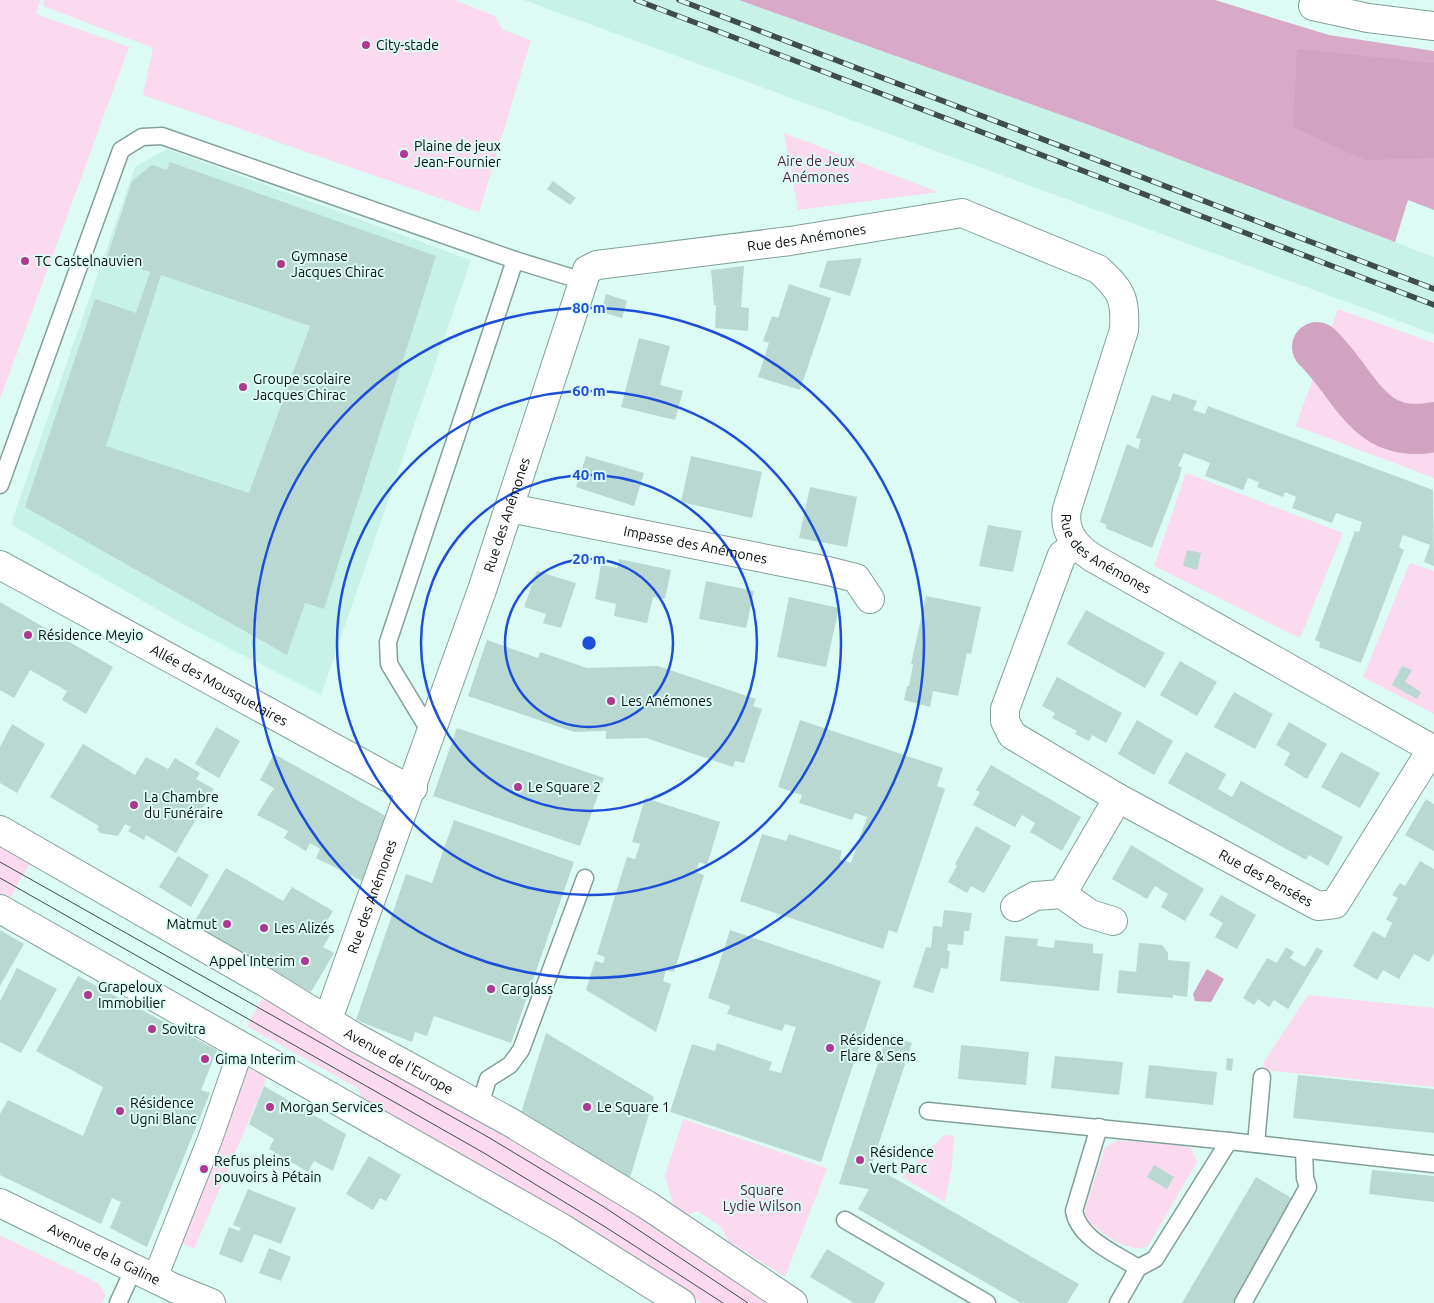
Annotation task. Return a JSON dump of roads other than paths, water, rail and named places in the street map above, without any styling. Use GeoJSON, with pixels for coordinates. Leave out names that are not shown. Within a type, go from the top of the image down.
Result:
{"type":"FeatureCollection","features":[{"type":"Feature","properties":{"kind":"street"},"geometry":{"type":"LineString","coordinates":[[1308,3],[1368,18],[1434,26]]}},
{"type":"Feature","properties":{"kind":"street","name":"Rue des Anémones"},"geometry":{"type":"LineString","coordinates":[[328,1019],[432,735],[510,508],[583,281],[587,270],[597,265],[790,241],[962,213],[1098,269],[1114,284],[1125,306],[1124,330],[1067,509],[1066,526],[1076,544],[1093,558],[1433,750]]}},
{"type":"Feature","properties":{"kind":"street","name":"Impasse des Anémones"},"geometry":{"type":"LineString","coordinates":[[510,508],[856,578],[870,599]]}},
{"type":"Feature","properties":{"kind":"street","name":"Rue des Pensées"},"geometry":{"type":"LineString","coordinates":[[1076,544],[1062,555],[1005,709],[1005,721],[1012,736],[1118,798],[1318,906],[1335,904],[1433,750]]}},
{"type":"Feature","properties":{"kind":"street","name":"Allée des Mousquetaires"},"geometry":{"type":"LineString","coordinates":[[0,566],[398,783],[413,788]]}},
{"type":"Feature","properties":{"kind":"street"},"geometry":{"type":"LineString","coordinates":[[1062,894],[1118,798]]}},
{"type":"Feature","properties":{"kind":"street","name":"Avenue de l'Europe"},"geometry":{"type":"LineString","coordinates":[[0,830],[328,1019],[353,1036],[480,1105],[648,1205],[793,1303]]}},
{"type":"Feature","properties":{"kind":"street"},"geometry":{"type":"LineString","coordinates":[[1015,908],[1036,896],[1062,894],[1090,914],[1112,921]]}},
{"type":"Feature","properties":{"kind":"street"},"geometry":{"type":"LineString","coordinates":[[0,909],[562,1228],[681,1303]]}},
{"type":"Feature","properties":{"kind":"street"},"geometry":{"type":"LineString","coordinates":[[158,1284],[242,1047]]}},
{"type":"Feature","properties":{"kind":"street","name":"Avenue de la Galine"},"geometry":{"type":"LineString","coordinates":[[0,1203],[158,1284],[211,1303]]}},
{"type":"Feature","properties":{"kind":"lane"},"geometry":{"type":"LineString","coordinates":[[0,485],[120,150],[142,137],[162,136],[515,260],[583,281]]}},
{"type":"Feature","properties":{"kind":"lane"},"geometry":{"type":"LineString","coordinates":[[432,735],[390,664],[388,642],[515,260]]}},
{"type":"Feature","properties":{"kind":"lane"},"geometry":{"type":"LineString","coordinates":[[480,1105],[488,1079],[510,1065],[521,1050],[585,878]]}},
{"type":"Feature","properties":{"kind":"lane"},"geometry":{"type":"LineString","coordinates":[[1256,1144],[1262,1077]]}},
{"type":"Feature","properties":{"kind":"lane"},"geometry":{"type":"LineString","coordinates":[[928,1111],[1099,1127],[1434,1164]]}},
{"type":"Feature","properties":{"kind":"lane"},"geometry":{"type":"LineString","coordinates":[[1099,1127],[1074,1211],[1076,1222],[1082,1232],[1138,1268]]}},
{"type":"Feature","properties":{"kind":"lane"},"geometry":{"type":"LineString","coordinates":[[1118,1303],[1138,1268],[1154,1259],[1229,1141]]}},
{"type":"Feature","properties":{"kind":"lane"},"geometry":{"type":"LineString","coordinates":[[1243,1303],[1308,1187],[1305,1178],[1304,1150]]}},
{"type":"Feature","properties":{"kind":"lane"},"geometry":{"type":"LineString","coordinates":[[845,1220],[987,1303]]}},
{"type":"Feature","properties":{"kind":"lane"},"geometry":{"type":"LineString","coordinates":[[118,1303],[158,1284]]}},
{"type":"Feature","properties":{"kind":"waterway"},"geometry":{"type":"LineString","coordinates":[[1317,347],[1365,406],[1378,417],[1393,425],[1411,429],[1434,427]]}},
{"type":"Feature","properties":{"kind":"tram line"},"geometry":{"type":"LineString","coordinates":[[0,862],[488,1137],[604,1207],[748,1303]]}},
{"type":"Feature","properties":{"kind":"tram line"},"geometry":{"type":"LineString","coordinates":[[0,878],[484,1153],[607,1228],[723,1303]]}},
{"type":"Feature","properties":{"kind":"railway"},"geometry":{"type":"LineString","coordinates":[[636,0],[1434,305]]}},
{"type":"Feature","properties":{"kind":"railway"},"geometry":{"type":"LineString","coordinates":[[679,0],[1434,289]]}},
{"type":"Feature","properties":{"kind":"place","name":"City-stade"},"geometry":{"type":"Point","coordinates":[366,45]}},
{"type":"Feature","properties":{"kind":"place","name":"Plaine de jeux Jean-Fournier"},"geometry":{"type":"Point","coordinates":[404,154]}},
{"type":"Feature","properties":{"kind":"place","name":"TC Castelnauvien"},"geometry":{"type":"Point","coordinates":[25,261]}},
{"type":"Feature","properties":{"kind":"place","name":"Gymnase Jacques Chirac"},"geometry":{"type":"Point","coordinates":[281,264]}},
{"type":"Feature","properties":{"kind":"place","name":"Groupe scolaire Jacques Chirac"},"geometry":{"type":"Point","coordinates":[243,387]}},
{"type":"Feature","properties":{"kind":"place","name":"Résidence Meyio"},"geometry":{"type":"Point","coordinates":[28,635]}},
{"type":"Feature","properties":{"kind":"place","name":"Les Anémones"},"geometry":{"type":"Point","coordinates":[611,701]}},
{"type":"Feature","properties":{"kind":"place","name":"Le Square 2"},"geometry":{"type":"Point","coordinates":[518,787]}},
{"type":"Feature","properties":{"kind":"place","name":"La Chambre du Funéraire"},"geometry":{"type":"Point","coordinates":[134,805]}},
{"type":"Feature","properties":{"kind":"place","name":"Matmut"},"geometry":{"type":"Point","coordinates":[227,924]}},
{"type":"Feature","properties":{"kind":"place","name":"Les Alizés"},"geometry":{"type":"Point","coordinates":[264,928]}},
{"type":"Feature","properties":{"kind":"place","name":"Appel Interim"},"geometry":{"type":"Point","coordinates":[305,961]}},
{"type":"Feature","properties":{"kind":"place","name":"Carglass"},"geometry":{"type":"Point","coordinates":[491,989]}},
{"type":"Feature","properties":{"kind":"place","name":"Grapeloux Immobilier"},"geometry":{"type":"Point","coordinates":[88,995]}},
{"type":"Feature","properties":{"kind":"place","name":"Sovitra"},"geometry":{"type":"Point","coordinates":[152,1029]}},
{"type":"Feature","properties":{"kind":"place","name":"Résidence Flare & Sens"},"geometry":{"type":"Point","coordinates":[830,1048]}},
{"type":"Feature","properties":{"kind":"place","name":"Gima Interim"},"geometry":{"type":"Point","coordinates":[205,1059]}},
{"type":"Feature","properties":{"kind":"place","name":"Morgan Services"},"geometry":{"type":"Point","coordinates":[270,1107]}},
{"type":"Feature","properties":{"kind":"place","name":"Le Square 1"},"geometry":{"type":"Point","coordinates":[587,1107]}},
{"type":"Feature","properties":{"kind":"place","name":"Résidence Ugni Blanc"},"geometry":{"type":"Point","coordinates":[120,1111]}},
{"type":"Feature","properties":{"kind":"place","name":"Résidence Vert Parc"},"geometry":{"type":"Point","coordinates":[860,1160]}},
{"type":"Feature","properties":{"kind":"place","name":"Refus pleins pouvoirs à Pétain"},"geometry":{"type":"Point","coordinates":[204,1169]}},
{"type":"Feature","properties":{"kind":"park label","name":"Aire de Jeux Anémones"},"geometry":{"type":"Point","coordinates":[816,170]}},
{"type":"Feature","properties":{"kind":"park label","name":"Square Lydie Wilson"},"geometry":{"type":"Point","coordinates":[762,1198]}}]}
